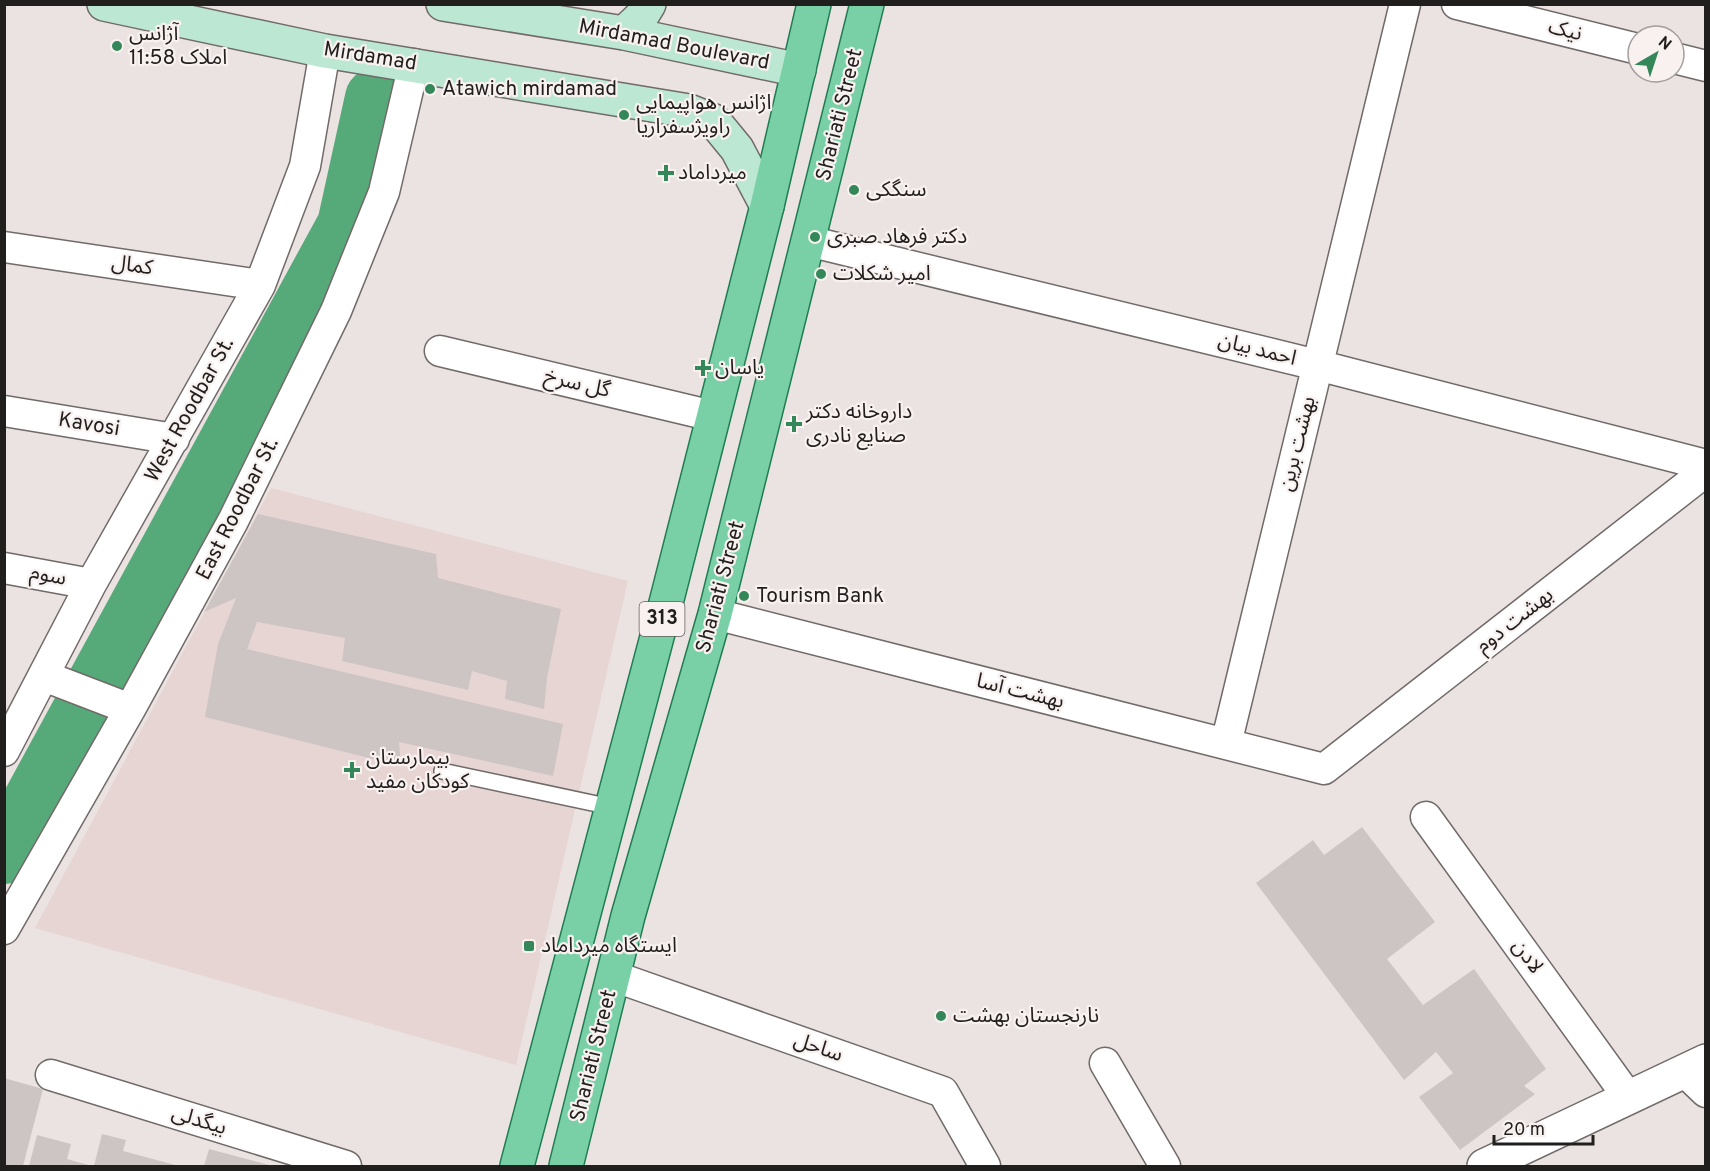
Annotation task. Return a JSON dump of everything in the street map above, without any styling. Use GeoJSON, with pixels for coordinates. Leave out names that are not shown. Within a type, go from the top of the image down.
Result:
{"type":"FeatureCollection","features":[{"type":"Feature","properties":{"kind":"main road","name":"Mirdamad"},"geometry":{"type":"LineString","coordinates":[[104,4],[130,7],[325,51],[688,111],[714,121],[737,149],[767,206]]}},
{"type":"Feature","properties":{"kind":"main road","name":"Mirdamad Boulevard"},"geometry":{"type":"LineString","coordinates":[[443,4],[624,33],[798,70]]}},
{"type":"Feature","properties":{"kind":"main road"},"geometry":{"type":"LineString","coordinates":[[624,33],[641,17],[649,4]]}},
{"type":"Feature","properties":{"kind":"main road","name":"313"},"geometry":{"type":"LineString","coordinates":[[517,1167],[767,206],[814,4]]}},
{"type":"Feature","properties":{"kind":"main road","name":"Shariati Street"},"geometry":{"type":"LineString","coordinates":[[566,1167],[628,916],[715,614],[849,78],[863,5]]}},
{"type":"Feature","properties":{"kind":"main road"},"geometry":{"type":"LineString","coordinates":[[798,70],[849,78]]}},
{"type":"Feature","properties":{"kind":"street","name":"بهشت برین"},"geometry":{"type":"LineString","coordinates":[[1226,744],[1405,4]]}},
{"type":"Feature","properties":{"kind":"street","name":"نیک"},"geometry":{"type":"LineString","coordinates":[[1457,4],[1626,46]]}},
{"type":"Feature","properties":{"kind":"street","name":"West Roodbar St."},"geometry":{"type":"LineString","coordinates":[[4,751],[91,584],[260,285],[305,166],[325,51]]}},
{"type":"Feature","properties":{"kind":"street"},"geometry":{"type":"LineString","coordinates":[[1686,61],[1706,66]]}},
{"type":"Feature","properties":{"kind":"street","name":"East Roodbar St."},"geometry":{"type":"LineString","coordinates":[[4,929],[130,708],[245,498],[336,311],[384,192],[414,64]]}},
{"type":"Feature","properties":{"kind":"street","name":"احمد بیان"},"geometry":{"type":"LineString","coordinates":[[808,241],[1317,365],[1706,465]]}},
{"type":"Feature","properties":{"kind":"street","name":"کمال"},"geometry":{"type":"LineString","coordinates":[[4,247],[260,285]]}},
{"type":"Feature","properties":{"kind":"street","name":"گل سرخ"},"geometry":{"type":"LineString","coordinates":[[440,351],[713,416]]}},
{"type":"Feature","properties":{"kind":"street","name":"Kavosi"},"geometry":{"type":"LineString","coordinates":[[4,411],[174,439]]}},
{"type":"Feature","properties":{"kind":"street","name":"بهشت دوم"},"geometry":{"type":"LineString","coordinates":[[1324,769],[1706,471]]}},
{"type":"Feature","properties":{"kind":"street","name":"سوم"},"geometry":{"type":"LineString","coordinates":[[4,568],[91,584]]}},
{"type":"Feature","properties":{"kind":"street","name":"بهشت آسا"},"geometry":{"type":"LineString","coordinates":[[715,614],[1324,769]]}},
{"type":"Feature","properties":{"kind":"street"},"geometry":{"type":"LineString","coordinates":[[44,676],[130,708]]}},
{"type":"Feature","properties":{"kind":"street","name":"لادن"},"geometry":{"type":"LineString","coordinates":[[1426,818],[1628,1097]]}},
{"type":"Feature","properties":{"kind":"street","name":"ساحل"},"geometry":{"type":"LineString","coordinates":[[613,976],[943,1092],[985,1167]]}},
{"type":"Feature","properties":{"kind":"street"},"geometry":{"type":"LineString","coordinates":[[1105,1062],[1165,1167]]}},
{"type":"Feature","properties":{"kind":"street","name":"بیگدلی"},"geometry":{"type":"LineString","coordinates":[[51,1075],[346,1167]]}},
{"type":"Feature","properties":{"kind":"street"},"geometry":{"type":"LineString","coordinates":[[1484,1167],[1628,1097],[1698,1075]]}},
{"type":"Feature","properties":{"kind":"lane"},"geometry":{"type":"LineString","coordinates":[[442,771],[611,807]]}},
{"type":"Feature","properties":{"kind":"shaded area","name":"بیمارستان کودکان مفید"},"geometry":{"type":"Polygon","coordinates":[[[271,488],[628,581],[516,1065],[35,928],[271,488]]]}},
{"type":"Feature","properties":{"kind":"building"},"geometry":{"type":"Polygon","coordinates":[[[258,514],[436,554],[438,578],[561,609],[547,678],[544,709],[505,699],[507,681],[472,671],[468,690],[342,661],[345,638],[257,622],[247,649],[563,724],[553,776],[399,742],[401,766],[205,717],[218,644],[236,598],[204,612],[258,514]]]}},
{"type":"Feature","properties":{"kind":"building"},"geometry":{"type":"Polygon","coordinates":[[[1362,827],[1435,922],[1387,959],[1423,1005],[1474,969],[1546,1069],[1524,1086],[1535,1094],[1460,1150],[1419,1097],[1453,1073],[1436,1052],[1404,1080],[1256,883],[1313,840],[1324,855],[1362,827]]]}},
{"type":"Feature","properties":{"kind":"building"},"geometry":{"type":"Polygon","coordinates":[[[4,1078],[43,1089],[23,1166],[4,1166],[4,1078]]]}},
{"type":"Feature","properties":{"kind":"building"},"geometry":{"type":"Polygon","coordinates":[[[102,1134],[126,1140],[123,1151],[179,1166],[94,1166],[102,1134]]]}},
{"type":"Feature","properties":{"kind":"building"},"geometry":{"type":"Polygon","coordinates":[[[37,1135],[71,1144],[67,1159],[92,1166],[29,1166],[37,1135]]]}},
{"type":"Feature","properties":{"kind":"building"},"geometry":{"type":"Polygon","coordinates":[[[209,1149],[273,1166],[204,1166],[209,1149]]]}},
{"type":"Feature","properties":{"kind":"waterway"},"geometry":{"type":"LineString","coordinates":[[4,854],[347,225],[375,98]]}},
{"type":"Feature","properties":{"kind":"place","name":"آژانس املاک 11:58"},"geometry":{"type":"Point","coordinates":[117,46]}},
{"type":"Feature","properties":{"kind":"place","name":"Atawich mirdamad"},"geometry":{"type":"Point","coordinates":[430,89]}},
{"type":"Feature","properties":{"kind":"place","name":"اژانس هواپیمایی راویژسفراریا"},"geometry":{"type":"Point","coordinates":[624,115]}},
{"type":"Feature","properties":{"kind":"place","name":"میرداماد"},"geometry":{"type":"Point","coordinates":[666,173]}},
{"type":"Feature","properties":{"kind":"place","name":"سنگکی"},"geometry":{"type":"Point","coordinates":[854,190]}},
{"type":"Feature","properties":{"kind":"place","name":"دکتر فرهاد صبری"},"geometry":{"type":"Point","coordinates":[815,237]}},
{"type":"Feature","properties":{"kind":"place","name":"امیر شکلات"},"geometry":{"type":"Point","coordinates":[821,274]}},
{"type":"Feature","properties":{"kind":"place","name":"یاسان"},"geometry":{"type":"Point","coordinates":[703,368]}},
{"type":"Feature","properties":{"kind":"place","name":"داروخانه دکتر صنايع نادری"},"geometry":{"type":"Point","coordinates":[794,424]}},
{"type":"Feature","properties":{"kind":"place","name":"Tourism Bank"},"geometry":{"type":"Point","coordinates":[744,596]}},
{"type":"Feature","properties":{"kind":"place","name":"بیمارستان کودکان مفید"},"geometry":{"type":"Point","coordinates":[352,770]}},
{"type":"Feature","properties":{"kind":"place","name":"ایستگاه میرداماد"},"geometry":{"type":"Point","coordinates":[529,946]}},
{"type":"Feature","properties":{"kind":"place","name":"نارنجستان بهشت"},"geometry":{"type":"Point","coordinates":[941,1016]}}]}
